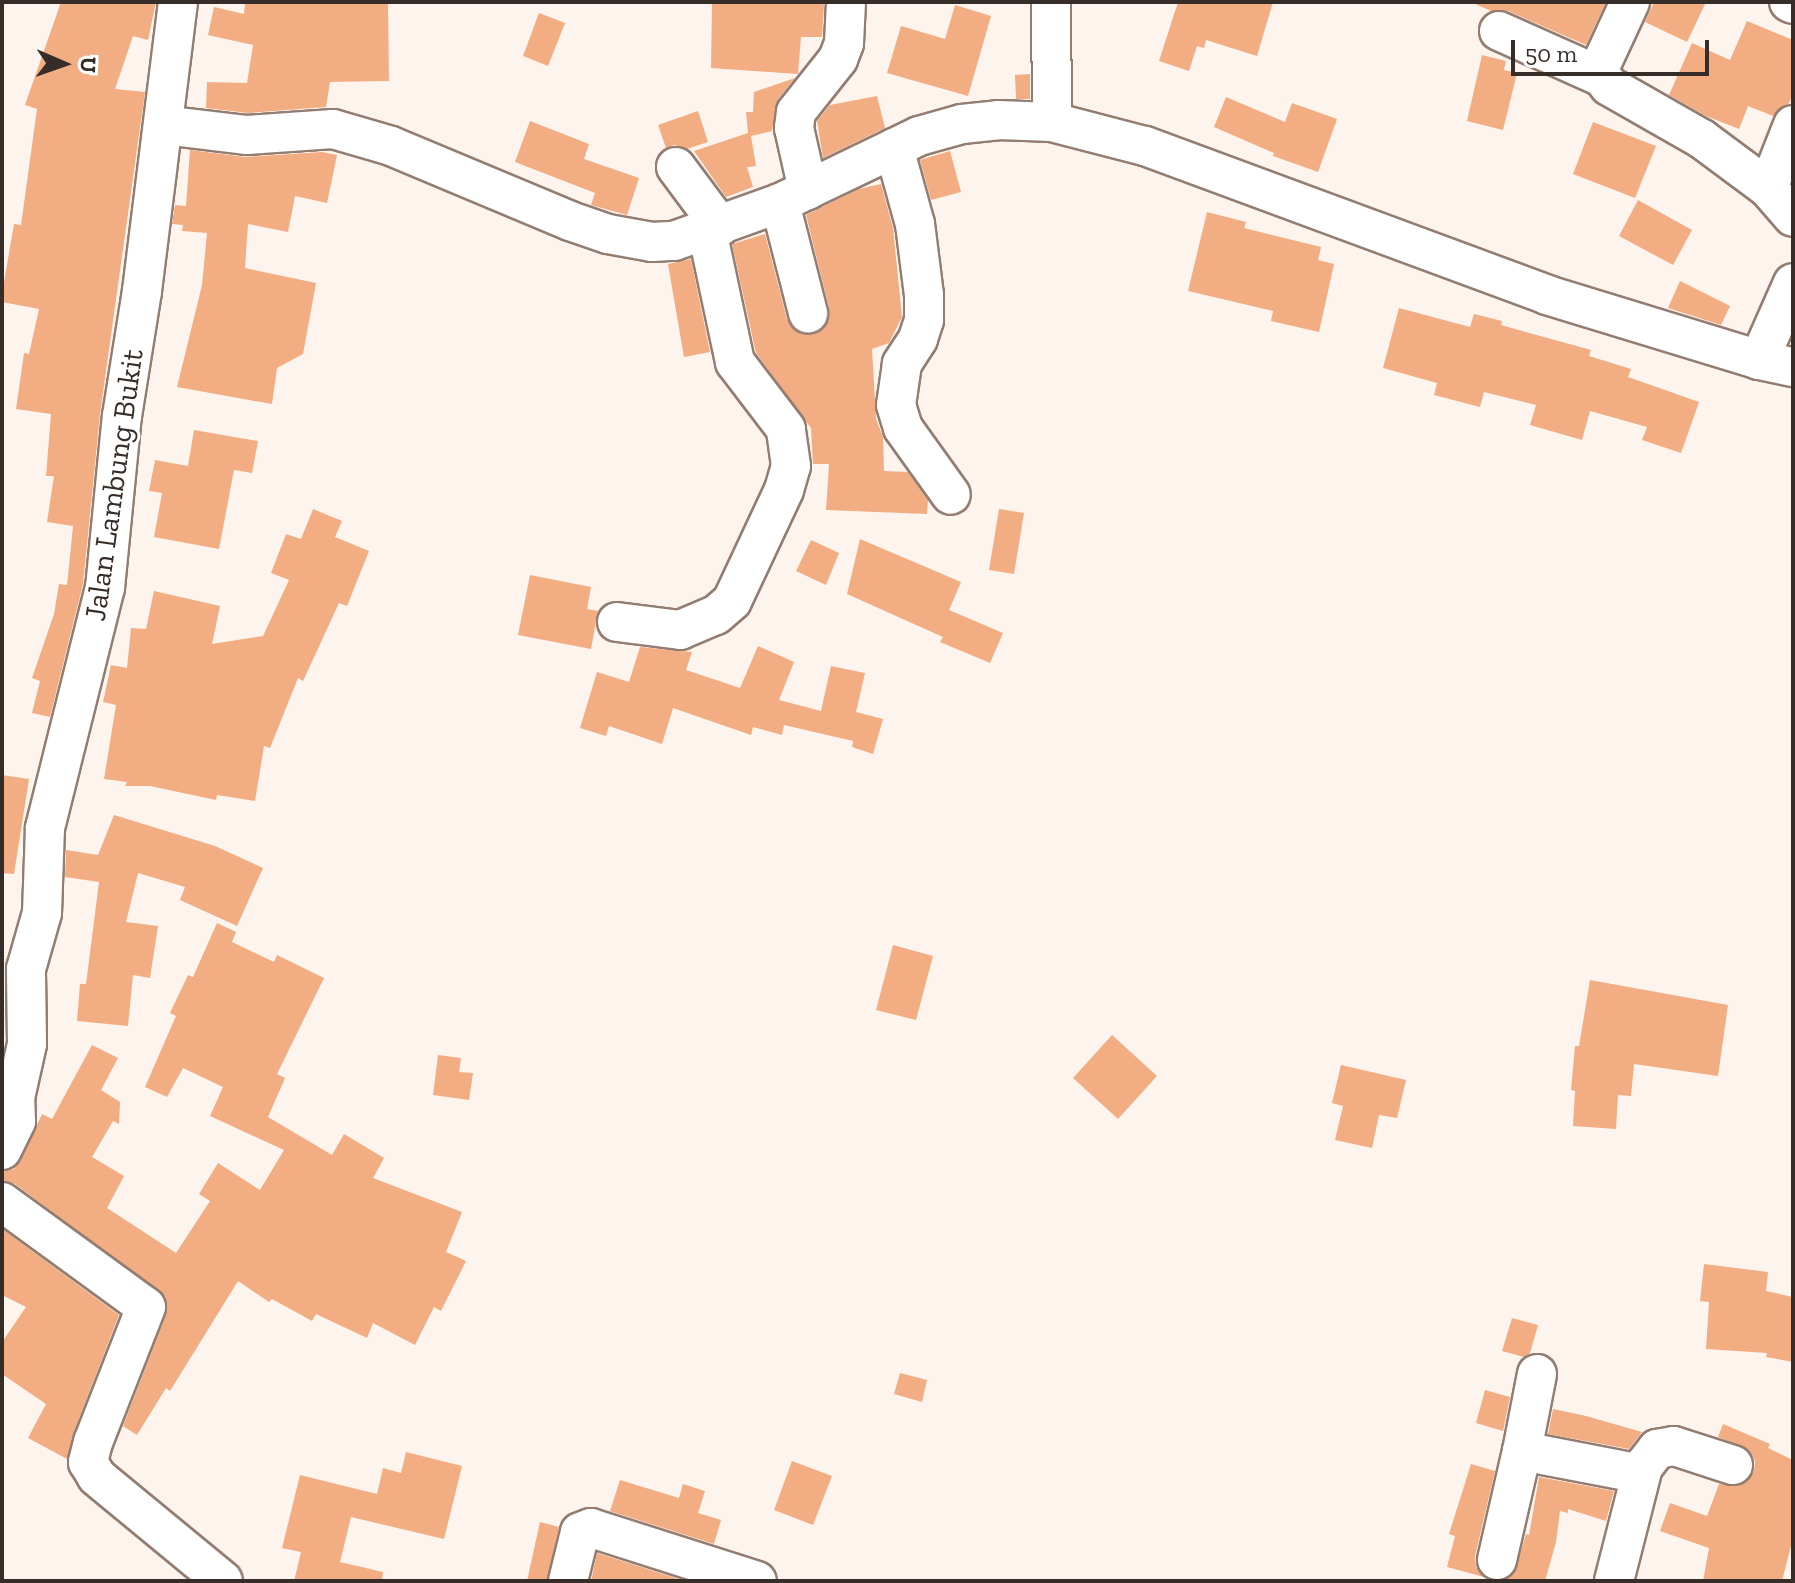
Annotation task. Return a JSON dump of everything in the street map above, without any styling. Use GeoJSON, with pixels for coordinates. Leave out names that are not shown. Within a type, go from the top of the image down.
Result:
{"type":"FeatureCollection","features":[{"type":"Feature","properties":{"kind":"street","name":"Jalan Lambung Bukit"},"geometry":{"type":"LineString","coordinates":[[2,1150],[16,1121],[15,1098],[27,1044],[26,969],[42,913],[45,828],[105,588],[122,416],[178,2]]}},
{"type":"Feature","properties":{"kind":"street"},"geometry":{"type":"LineString","coordinates":[[808,313],[794,196],[794,128],[796,112],[838,59],[844,43],[846,2]]}},
{"type":"Feature","properties":{"kind":"street"},"geometry":{"type":"LineString","coordinates":[[1051,2],[1052,122]]}},
{"type":"Feature","properties":{"kind":"street"},"geometry":{"type":"LineString","coordinates":[[1630,2],[1600,67],[1602,77],[1609,86],[1702,139],[1768,188],[1793,217]]}},
{"type":"Feature","properties":{"kind":"street"},"geometry":{"type":"LineString","coordinates":[[1499,31],[1602,77]]}},
{"type":"Feature","properties":{"kind":"street"},"geometry":{"type":"LineString","coordinates":[[163,125],[247,135],[333,129],[391,146],[608,234],[652,242],[674,241],[714,228],[794,196],[919,136],[962,124],[998,120],[1052,122],[1145,146],[1340,217],[1477,272],[1776,363],[1793,283]]}},
{"type":"Feature","properties":{"kind":"street"},"geometry":{"type":"LineString","coordinates":[[1768,188],[1793,125]]}},
{"type":"Feature","properties":{"kind":"street"},"geometry":{"type":"LineString","coordinates":[[894,148],[915,224],[924,295],[924,320],[918,339],[902,364],[896,405],[903,428],[951,495]]}},
{"type":"Feature","properties":{"kind":"street"},"geometry":{"type":"LineString","coordinates":[[617,622],[680,630],[698,625],[732,601],[784,490],[791,466],[786,429],[735,362],[714,228],[676,167]]}},
{"type":"Feature","properties":{"kind":"street"},"geometry":{"type":"LineString","coordinates":[[2,1202],[146,1307],[88,1462],[97,1477],[223,1581]]}},
{"type":"Feature","properties":{"kind":"street"},"geometry":{"type":"LineString","coordinates":[[1497,1560],[1537,1374]]}},
{"type":"Feature","properties":{"kind":"street"},"geometry":{"type":"LineString","coordinates":[[1614,1581],[1641,1474],[1657,1449],[1674,1446],[1733,1465]]}},
{"type":"Feature","properties":{"kind":"street"},"geometry":{"type":"LineString","coordinates":[[1522,1451],[1641,1474]]}},
{"type":"Feature","properties":{"kind":"street"},"geometry":{"type":"LineString","coordinates":[[568,1581],[580,1532],[591,1528],[757,1581]]}},
{"type":"Feature","properties":{"kind":"building"},"geometry":{"type":"Polygon","coordinates":[[[61,2],[156,2],[148,40],[133,36],[115,89],[145,92],[100,414],[83,584],[50,717],[32,713],[40,681],[32,678],[54,614],[59,584],[67,585],[73,526],[47,522],[54,476],[46,476],[51,414],[16,409],[24,353],[29,354],[39,309],[2,302],[2,294],[14,224],[21,225],[37,109],[25,105],[61,2]]]}},
{"type":"Feature","properties":{"kind":"building"},"geometry":{"type":"Polygon","coordinates":[[[245,2],[388,2],[389,81],[330,82],[326,107],[248,113],[206,108],[207,82],[247,83],[253,45],[208,35],[214,7],[244,14],[245,2]]]}},
{"type":"Feature","properties":{"kind":"building"},"geometry":{"type":"Polygon","coordinates":[[[1178,2],[1273,2],[1257,56],[1206,40],[1204,48],[1197,46],[1189,71],[1159,61],[1178,2]]]}},
{"type":"Feature","properties":{"kind":"building"},"geometry":{"type":"Polygon","coordinates":[[[1471,2],[1605,4],[1586,45],[1508,11],[1491,11],[1471,2]]]}},
{"type":"Feature","properties":{"kind":"building"},"geometry":{"type":"Polygon","coordinates":[[[1654,2],[1706,2],[1687,42],[1645,22],[1654,2]]]}},
{"type":"Feature","properties":{"kind":"building"},"geometry":{"type":"Polygon","coordinates":[[[712,3],[824,4],[822,37],[801,37],[798,74],[711,68],[712,3]]]}},
{"type":"Feature","properties":{"kind":"building"},"geometry":{"type":"Polygon","coordinates":[[[955,5],[991,16],[968,96],[887,73],[901,26],[945,39],[955,5]]]}},
{"type":"Feature","properties":{"kind":"building"},"geometry":{"type":"Polygon","coordinates":[[[539,13],[565,23],[548,66],[523,56],[539,13]]]}},
{"type":"Feature","properties":{"kind":"building"},"geometry":{"type":"Polygon","coordinates":[[[1747,21],[1793,40],[1793,93],[1789,103],[1773,116],[1748,106],[1739,129],[1706,116],[1669,95],[1692,43],[1730,60],[1747,21]]]}},
{"type":"Feature","properties":{"kind":"building"},"geometry":{"type":"Polygon","coordinates":[[[1482,55],[1506,61],[1504,70],[1517,73],[1503,130],[1467,121],[1482,55]]]}},
{"type":"Feature","properties":{"kind":"building"},"geometry":{"type":"Polygon","coordinates":[[[1030,74],[1030,99],[1016,99],[1015,75],[1030,74]]]}},
{"type":"Feature","properties":{"kind":"building"},"geometry":{"type":"Polygon","coordinates":[[[795,78],[778,99],[772,131],[751,136],[756,166],[747,167],[753,187],[726,197],[694,151],[748,133],[746,112],[753,112],[754,92],[795,78]]]}},
{"type":"Feature","properties":{"kind":"building"},"geometry":{"type":"Polygon","coordinates":[[[877,96],[885,128],[823,158],[817,121],[830,105],[877,96]]]}},
{"type":"Feature","properties":{"kind":"building"},"geometry":{"type":"Polygon","coordinates":[[[1226,97],[1285,122],[1292,103],[1337,119],[1318,172],[1273,156],[1274,153],[1214,127],[1226,97]]]}},
{"type":"Feature","properties":{"kind":"building"},"geometry":{"type":"Polygon","coordinates":[[[698,111],[708,142],[687,149],[674,145],[666,148],[658,125],[698,111]]]}},
{"type":"Feature","properties":{"kind":"building"},"geometry":{"type":"Polygon","coordinates":[[[530,121],[589,144],[584,159],[639,178],[627,215],[591,205],[595,193],[515,162],[530,121]]]}},
{"type":"Feature","properties":{"kind":"building"},"geometry":{"type":"Polygon","coordinates":[[[1593,122],[1656,146],[1635,198],[1573,174],[1593,122]]]}},
{"type":"Feature","properties":{"kind":"building"},"geometry":{"type":"Polygon","coordinates":[[[190,150],[245,157],[322,152],[337,155],[327,203],[295,196],[288,232],[248,224],[245,268],[316,283],[303,354],[277,368],[272,404],[177,387],[202,285],[207,233],[182,231],[183,225],[172,224],[175,205],[186,206],[190,150]]]}},
{"type":"Feature","properties":{"kind":"building"},"geometry":{"type":"Polygon","coordinates":[[[950,151],[961,192],[931,200],[920,160],[950,151]]]}},
{"type":"Feature","properties":{"kind":"building"},"geometry":{"type":"Polygon","coordinates":[[[881,184],[893,228],[902,317],[889,343],[872,349],[876,419],[883,437],[884,471],[908,472],[928,500],[927,514],[826,510],[829,464],[813,464],[811,428],[756,353],[732,244],[765,234],[787,319],[801,334],[814,334],[824,328],[829,308],[806,215],[859,189],[881,184]]]}},
{"type":"Feature","properties":{"kind":"building"},"geometry":{"type":"Polygon","coordinates":[[[1638,200],[1692,230],[1673,265],[1619,236],[1638,200]]]}},
{"type":"Feature","properties":{"kind":"building"},"geometry":{"type":"Polygon","coordinates":[[[1207,212],[1246,222],[1244,228],[1321,247],[1318,260],[1334,264],[1319,332],[1271,321],[1273,311],[1188,291],[1207,212]]]}},
{"type":"Feature","properties":{"kind":"building"},"geometry":{"type":"Polygon","coordinates":[[[691,259],[710,352],[684,357],[668,264],[691,259]]]}},
{"type":"Feature","properties":{"kind":"building"},"geometry":{"type":"Polygon","coordinates":[[[1680,281],[1730,306],[1721,325],[1668,308],[1680,281]]]}},
{"type":"Feature","properties":{"kind":"building"},"geometry":{"type":"Polygon","coordinates":[[[1399,308],[1470,327],[1474,314],[1502,321],[1501,325],[1591,350],[1589,356],[1631,369],[1628,377],[1699,402],[1681,453],[1642,440],[1647,427],[1590,411],[1582,440],[1530,425],[1536,405],[1484,392],[1480,407],[1434,395],[1437,383],[1383,368],[1399,308]]]}},
{"type":"Feature","properties":{"kind":"building"},"geometry":{"type":"Polygon","coordinates":[[[194,430],[258,441],[252,473],[234,470],[219,549],[154,537],[162,493],[149,491],[155,460],[188,466],[194,430]]]}},
{"type":"Feature","properties":{"kind":"building"},"geometry":{"type":"Polygon","coordinates":[[[313,509],[342,521],[335,537],[369,551],[347,606],[339,603],[303,681],[298,678],[270,748],[264,746],[255,801],[217,795],[216,800],[150,786],[125,786],[127,782],[104,779],[116,705],[103,702],[111,665],[127,668],[131,628],[146,629],[154,591],[220,606],[212,644],[263,636],[289,580],[271,573],[286,534],[301,539],[313,509]]]}},
{"type":"Feature","properties":{"kind":"building"},"geometry":{"type":"Polygon","coordinates":[[[999,509],[1024,513],[1014,574],[989,570],[999,509]]]}},
{"type":"Feature","properties":{"kind":"building"},"geometry":{"type":"Polygon","coordinates":[[[860,539],[961,582],[949,610],[1003,633],[990,663],[940,642],[943,637],[847,594],[860,539]]]}},
{"type":"Feature","properties":{"kind":"building"},"geometry":{"type":"Polygon","coordinates":[[[811,540],[839,553],[826,585],[796,571],[811,540]]]}},
{"type":"Feature","properties":{"kind":"building"},"geometry":{"type":"Polygon","coordinates":[[[530,575],[591,587],[587,609],[598,611],[591,649],[518,635],[530,575]]]}},
{"type":"Feature","properties":{"kind":"building"},"geometry":{"type":"Polygon","coordinates":[[[758,646],[794,662],[779,700],[821,711],[831,666],[865,673],[856,712],[883,719],[873,754],[852,747],[853,741],[784,725],[782,735],[753,727],[751,735],[673,708],[662,744],[609,726],[606,736],[580,728],[597,672],[629,682],[640,647],[692,652],[686,670],[740,688],[758,646]]]}},
{"type":"Feature","properties":{"kind":"building"},"geometry":{"type":"Polygon","coordinates":[[[2,775],[29,779],[14,874],[2,873],[2,775]]]}},
{"type":"Feature","properties":{"kind":"building"},"geometry":{"type":"Polygon","coordinates":[[[114,815],[215,846],[263,868],[237,926],[180,900],[185,887],[138,873],[126,922],[158,926],[150,978],[133,975],[128,1026],[77,1021],[80,984],[86,984],[99,882],[65,877],[66,850],[98,855],[114,815]]]}},
{"type":"Feature","properties":{"kind":"building"},"geometry":{"type":"Polygon","coordinates":[[[217,923],[236,932],[232,942],[274,962],[277,955],[324,978],[277,1074],[285,1078],[268,1117],[332,1155],[344,1134],[384,1158],[373,1178],[462,1212],[446,1252],[466,1261],[441,1311],[434,1307],[415,1345],[373,1323],[367,1338],[316,1314],[312,1321],[272,1299],[269,1302],[238,1281],[170,1391],[166,1388],[137,1435],[123,1426],[166,1315],[166,1297],[15,1184],[2,1180],[2,1172],[14,1169],[21,1160],[42,1114],[52,1119],[92,1045],[118,1058],[101,1090],[120,1102],[119,1124],[113,1121],[92,1157],[124,1176],[107,1208],[176,1253],[210,1201],[199,1194],[218,1163],[260,1190],[284,1150],[210,1116],[223,1087],[183,1068],[167,1097],[145,1087],[176,1016],[170,1013],[188,975],[193,977],[217,923]]]}},
{"type":"Feature","properties":{"kind":"building"},"geometry":{"type":"Polygon","coordinates":[[[893,945],[933,956],[916,1020],[876,1010],[893,945]]]}},
{"type":"Feature","properties":{"kind":"building"},"geometry":{"type":"Polygon","coordinates":[[[1590,980],[1728,1005],[1718,1076],[1634,1064],[1631,1096],[1618,1095],[1616,1129],[1573,1126],[1575,1091],[1571,1090],[1575,1046],[1579,1046],[1590,980]]]}},
{"type":"Feature","properties":{"kind":"building"},"geometry":{"type":"Polygon","coordinates":[[[1112,1035],[1157,1076],[1118,1119],[1073,1078],[1112,1035]]]}},
{"type":"Feature","properties":{"kind":"building"},"geometry":{"type":"Polygon","coordinates":[[[438,1055],[461,1058],[459,1072],[473,1073],[469,1100],[433,1095],[438,1055]]]}},
{"type":"Feature","properties":{"kind":"building"},"geometry":{"type":"Polygon","coordinates":[[[1341,1065],[1406,1080],[1397,1118],[1379,1115],[1372,1148],[1335,1140],[1343,1106],[1332,1103],[1341,1065]]]}},
{"type":"Feature","properties":{"kind":"building"},"geometry":{"type":"Polygon","coordinates":[[[2,1229],[119,1315],[73,1434],[67,1459],[28,1438],[46,1404],[2,1374],[2,1342],[26,1307],[2,1295],[2,1229]]]}},
{"type":"Feature","properties":{"kind":"building"},"geometry":{"type":"Polygon","coordinates":[[[1704,1264],[1768,1272],[1766,1291],[1793,1297],[1793,1362],[1766,1357],[1767,1353],[1706,1349],[1709,1302],[1700,1301],[1704,1264]]]}},
{"type":"Feature","properties":{"kind":"building"},"geometry":{"type":"Polygon","coordinates":[[[1512,1318],[1538,1325],[1530,1353],[1524,1357],[1502,1351],[1512,1318]]]}},
{"type":"Feature","properties":{"kind":"building"},"geometry":{"type":"Polygon","coordinates":[[[900,1373],[927,1380],[922,1402],[894,1394],[900,1373]]]}},
{"type":"Feature","properties":{"kind":"building"},"geometry":{"type":"Polygon","coordinates":[[[1485,1390],[1510,1397],[1503,1431],[1476,1423],[1485,1390]]]}},
{"type":"Feature","properties":{"kind":"building"},"geometry":{"type":"Polygon","coordinates":[[[1553,1409],[1642,1432],[1629,1449],[1548,1434],[1553,1409]]]}},
{"type":"Feature","properties":{"kind":"building"},"geometry":{"type":"Polygon","coordinates":[[[1723,1424],[1770,1444],[1768,1448],[1793,1460],[1793,1538],[1782,1581],[1703,1581],[1709,1548],[1660,1531],[1670,1503],[1707,1516],[1719,1484],[1738,1486],[1754,1472],[1755,1461],[1749,1450],[1718,1437],[1723,1424]]]}},
{"type":"Feature","properties":{"kind":"building"},"geometry":{"type":"Polygon","coordinates":[[[406,1452],[462,1466],[444,1539],[351,1517],[340,1562],[383,1572],[382,1581],[294,1581],[301,1552],[282,1548],[300,1475],[377,1494],[383,1468],[401,1473],[406,1452]]]}},
{"type":"Feature","properties":{"kind":"building"},"geometry":{"type":"Polygon","coordinates":[[[792,1461],[832,1476],[813,1525],[774,1510],[792,1461]]]}},
{"type":"Feature","properties":{"kind":"building"},"geometry":{"type":"Polygon","coordinates":[[[1471,1464],[1495,1471],[1475,1556],[1476,1567],[1484,1577],[1447,1567],[1455,1536],[1449,1534],[1471,1464]]]}},
{"type":"Feature","properties":{"kind":"building"},"geometry":{"type":"Polygon","coordinates":[[[1539,1477],[1614,1491],[1606,1521],[1568,1509],[1568,1513],[1560,1511],[1556,1542],[1545,1581],[1503,1581],[1514,1574],[1526,1534],[1529,1535],[1539,1477]]]}},
{"type":"Feature","properties":{"kind":"building"},"geometry":{"type":"Polygon","coordinates":[[[620,1480],[679,1498],[683,1484],[705,1491],[698,1513],[721,1520],[714,1544],[610,1511],[620,1480]]]}},
{"type":"Feature","properties":{"kind":"building"},"geometry":{"type":"Polygon","coordinates":[[[540,1522],[559,1527],[547,1581],[527,1581],[540,1522]]]}},
{"type":"Feature","properties":{"kind":"building"},"geometry":{"type":"Polygon","coordinates":[[[597,1553],[685,1581],[591,1581],[597,1553]]]}}]}
